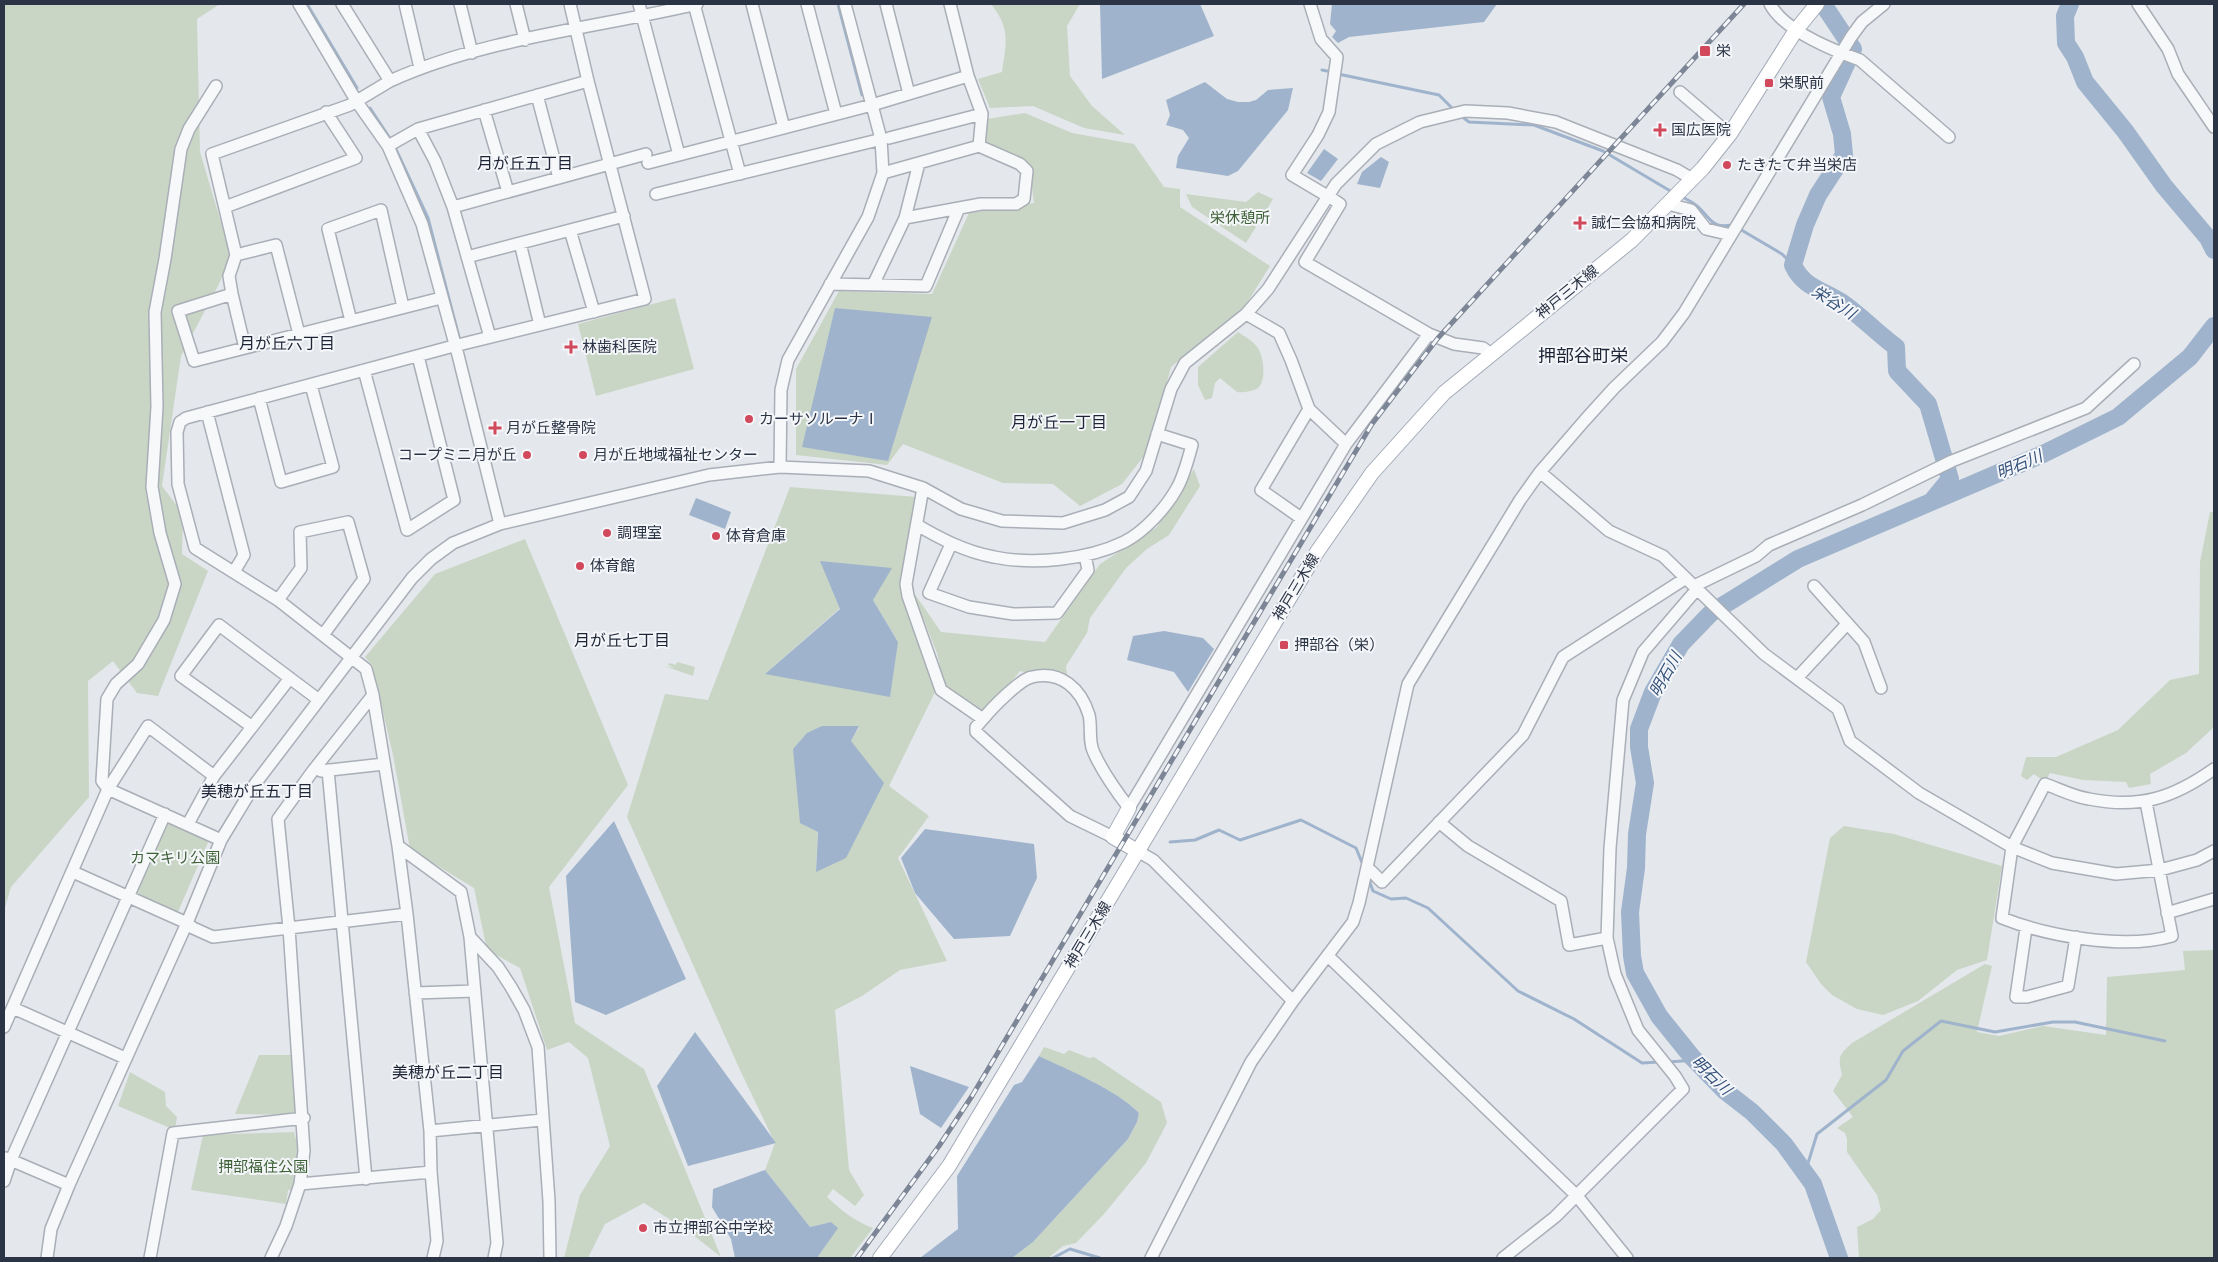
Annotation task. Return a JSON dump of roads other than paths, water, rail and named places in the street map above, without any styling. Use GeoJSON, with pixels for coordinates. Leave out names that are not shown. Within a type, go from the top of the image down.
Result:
{"type":"FeatureCollection","features":[{"type":"Feature","properties":{"kind":"main road","name":"神戸三木線"},"geometry":{"type":"LineString","coordinates":[[880,1258],[949,1166],[1136,850],[1317,552],[1372,473],[1444,393],[1632,240],[1674,198],[1730,134],[1796,30],[1817,4]]}},
{"type":"Feature","properties":{"kind":"main road"},"geometry":{"type":"LineString","coordinates":[[1129,808],[1113,837],[1136,850]]}},
{"type":"Feature","properties":{"kind":"street"},"geometry":{"type":"LineString","coordinates":[[299,4],[357,102],[388,146],[422,224],[500,524]]}},
{"type":"Feature","properties":{"kind":"street"},"geometry":{"type":"LineString","coordinates":[[342,4],[390,81]]}},
{"type":"Feature","properties":{"kind":"street"},"geometry":{"type":"LineString","coordinates":[[405,4],[420,68]]}},
{"type":"Feature","properties":{"kind":"street"},"geometry":{"type":"LineString","coordinates":[[460,4],[472,54]]}},
{"type":"Feature","properties":{"kind":"street"},"geometry":{"type":"LineString","coordinates":[[516,4],[525,40]]}},
{"type":"Feature","properties":{"kind":"street"},"geometry":{"type":"LineString","coordinates":[[433,1258],[437,1241],[431,1172],[430,1131],[407,914],[398,846],[373,695],[366,669],[278,600],[195,548],[178,484],[177,432],[180,422],[186,418],[207,412],[455,346],[645,299],[588,81],[570,4]]}},
{"type":"Feature","properties":{"kind":"street"},"geometry":{"type":"LineString","coordinates":[[245,348],[229,276],[236,255],[212,154],[357,102],[390,81],[420,68],[525,40],[576,29],[640,9],[695,4],[740,174]]}},
{"type":"Feature","properties":{"kind":"street"},"geometry":{"type":"LineString","coordinates":[[752,4],[784,128]]}},
{"type":"Feature","properties":{"kind":"street"},"geometry":{"type":"LineString","coordinates":[[807,4],[836,114]]}},
{"type":"Feature","properties":{"kind":"street"},"geometry":{"type":"LineString","coordinates":[[780,467],[781,390],[788,360],[868,217],[883,173],[881,139],[845,4]]}},
{"type":"Feature","properties":{"kind":"street"},"geometry":{"type":"LineString","coordinates":[[886,4],[909,94]]}},
{"type":"Feature","properties":{"kind":"street"},"geometry":{"type":"LineString","coordinates":[[950,4],[968,76],[982,114],[979,146]]}},
{"type":"Feature","properties":{"kind":"street"},"geometry":{"type":"LineString","coordinates":[[1310,4],[1321,39],[1337,57],[1329,112],[1318,135],[1292,175],[1340,204],[1305,262],[1429,334],[1454,344],[1483,348],[1491,354]]}},
{"type":"Feature","properties":{"kind":"street"},"geometry":{"type":"LineString","coordinates":[[1770,4],[1774,12],[1796,30],[1848,50],[1949,137]]}},
{"type":"Feature","properties":{"kind":"street"},"geometry":{"type":"LineString","coordinates":[[1151,1258],[1251,1062],[1353,922],[1408,684],[1520,500],[1540,472],[1614,388],[1662,342],[1684,314],[1735,229],[1848,50],[1862,22],[1884,4]]}},
{"type":"Feature","properties":{"kind":"street"},"geometry":{"type":"LineString","coordinates":[[2138,4],[2168,49],[2178,74],[2214,127]]}},
{"type":"Feature","properties":{"kind":"street"},"geometry":{"type":"LineString","coordinates":[[640,9],[679,155]]}},
{"type":"Feature","properties":{"kind":"street"},"geometry":{"type":"LineString","coordinates":[[453,207],[610,164],[679,155],[872,105],[968,76]]}},
{"type":"Feature","properties":{"kind":"street"},"geometry":{"type":"LineString","coordinates":[[388,146],[418,129],[588,81]]}},
{"type":"Feature","properties":{"kind":"street"},"geometry":{"type":"LineString","coordinates":[[216,86],[189,129],[181,149],[165,260],[155,312],[157,407],[152,487],[160,533],[175,584],[164,620],[138,664],[116,684],[108,699],[102,781],[108,789],[221,840]]}},
{"type":"Feature","properties":{"kind":"street"},"geometry":{"type":"LineString","coordinates":[[1680,92],[1721,127]]}},
{"type":"Feature","properties":{"kind":"street"},"geometry":{"type":"LineString","coordinates":[[537,95],[558,178]]}},
{"type":"Feature","properties":{"kind":"street"},"geometry":{"type":"LineString","coordinates":[[484,110],[508,192]]}},
{"type":"Feature","properties":{"kind":"street"},"geometry":{"type":"LineString","coordinates":[[47,1258],[51,1229],[69,1185],[187,923],[221,840],[255,784],[412,578],[453,543],[500,524],[709,475],[780,467],[869,471],[923,488],[961,509],[1002,522],[1063,523],[1105,510],[1129,497],[1146,471],[1171,389],[1185,362],[1246,314],[1268,289],[1326,195],[1376,144],[1420,122],[1465,111],[1508,113],[1556,122],[1677,170],[1692,178]]}},
{"type":"Feature","properties":{"kind":"street"},"geometry":{"type":"LineString","coordinates":[[225,207],[356,158],[326,112]]}},
{"type":"Feature","properties":{"kind":"street"},"geometry":{"type":"LineString","coordinates":[[889,138],[982,114]]}},
{"type":"Feature","properties":{"kind":"street"},"geometry":{"type":"LineString","coordinates":[[418,129],[435,161],[453,207],[490,337]]}},
{"type":"Feature","properties":{"kind":"street"},"geometry":{"type":"LineString","coordinates":[[656,194],[874,141]]}},
{"type":"Feature","properties":{"kind":"street"},"geometry":{"type":"LineString","coordinates":[[883,173],[979,146],[1020,164],[1027,171],[1024,199],[1016,204],[990,203],[905,218]]}},
{"type":"Feature","properties":{"kind":"street"},"geometry":{"type":"LineString","coordinates":[[873,285],[905,218],[919,163]]}},
{"type":"Feature","properties":{"kind":"street"},"geometry":{"type":"LineString","coordinates":[[1674,198],[1691,210],[1706,229],[1735,229]]}},
{"type":"Feature","properties":{"kind":"street"},"geometry":{"type":"LineString","coordinates":[[830,284],[926,286],[959,208]]}},
{"type":"Feature","properties":{"kind":"street"},"geometry":{"type":"LineString","coordinates":[[351,321],[328,228],[382,210],[403,307]]}},
{"type":"Feature","properties":{"kind":"street"},"geometry":{"type":"LineString","coordinates":[[467,257],[624,216]]}},
{"type":"Feature","properties":{"kind":"street"},"geometry":{"type":"LineString","coordinates":[[570,230],[594,312]]}},
{"type":"Feature","properties":{"kind":"street"},"geometry":{"type":"LineString","coordinates":[[520,243],[540,325]]}},
{"type":"Feature","properties":{"kind":"street"},"geometry":{"type":"LineString","coordinates":[[236,255],[276,245],[299,334]]}},
{"type":"Feature","properties":{"kind":"street"},"geometry":{"type":"LineString","coordinates":[[232,294],[178,311],[194,361],[441,298]]}},
{"type":"Feature","properties":{"kind":"street"},"geometry":{"type":"LineString","coordinates":[[1246,314],[1279,334],[1309,409],[1346,444]]}},
{"type":"Feature","properties":{"kind":"street"},"geometry":{"type":"LineString","coordinates":[[1113,837],[1070,816],[1028,781],[976,732],[976,727],[1011,691],[1031,677],[1056,676],[1068,682],[1081,695],[1089,716],[1092,752],[1129,808],[1346,444],[1429,334]]}},
{"type":"Feature","properties":{"kind":"street"},"geometry":{"type":"LineString","coordinates":[[364,370],[407,530],[454,500],[418,356]]}},
{"type":"Feature","properties":{"kind":"street"},"geometry":{"type":"LineString","coordinates":[[1367,867],[1382,882],[1523,735],[1563,657],[1692,584],[1756,556],[1769,545],[1862,505],[1952,461],[2086,408],[2134,364]]}},
{"type":"Feature","properties":{"kind":"street"},"geometry":{"type":"LineString","coordinates":[[259,398],[281,482],[333,467],[311,384]]}},
{"type":"Feature","properties":{"kind":"street"},"geometry":{"type":"LineString","coordinates":[[1302,518],[1261,490],[1309,409]]}},
{"type":"Feature","properties":{"kind":"street"},"geometry":{"type":"LineString","coordinates":[[207,412],[244,555],[234,572]]}},
{"type":"Feature","properties":{"kind":"street"},"geometry":{"type":"LineString","coordinates":[[917,525],[951,544],[994,558],[1033,561],[1078,558],[1125,542],[1158,516],[1178,487],[1192,445],[1157,434]]}},
{"type":"Feature","properties":{"kind":"street"},"geometry":{"type":"LineString","coordinates":[[1540,472],[1609,531],[1663,556],[1764,654],[1838,709],[1850,741],[1919,793],[2012,847],[2052,863],[2116,874],[2160,870],[2197,860],[2214,851]]}},
{"type":"Feature","properties":{"kind":"street"},"geometry":{"type":"LineString","coordinates":[[923,488],[906,588],[941,690],[983,719]]}},
{"type":"Feature","properties":{"kind":"street"},"geometry":{"type":"LineString","coordinates":[[278,600],[301,568],[300,532],[348,522],[364,579],[323,635]]}},
{"type":"Feature","properties":{"kind":"street"},"geometry":{"type":"LineString","coordinates":[[951,544],[929,593],[969,607],[1013,614],[1057,614],[1088,570],[1085,555]]}},
{"type":"Feature","properties":{"kind":"street"},"geometry":{"type":"LineString","coordinates":[[1503,1258],[1555,1217],[1683,1089],[1675,1076],[1638,1030],[1615,974],[1607,938],[1610,848],[1623,700],[1643,652],[1692,584]]}},
{"type":"Feature","properties":{"kind":"street"},"geometry":{"type":"LineString","coordinates":[[1814,586],[1864,642],[1881,688]]}},
{"type":"Feature","properties":{"kind":"street"},"geometry":{"type":"LineString","coordinates":[[1797,678],[1847,624]]}},
{"type":"Feature","properties":{"kind":"street"},"geometry":{"type":"LineString","coordinates":[[251,726],[181,676],[219,625],[319,700]]}},
{"type":"Feature","properties":{"kind":"street"},"geometry":{"type":"LineString","coordinates":[[188,824],[214,776],[290,678]]}},
{"type":"Feature","properties":{"kind":"street"},"geometry":{"type":"LineString","coordinates":[[271,1258],[286,1226],[300,1184],[304,1151],[304,1118],[293,1006],[290,928],[278,819],[312,772],[373,695]]}},
{"type":"Feature","properties":{"kind":"street"},"geometry":{"type":"LineString","coordinates":[[4,1027],[108,789],[148,726],[214,776]]}},
{"type":"Feature","properties":{"kind":"street"},"geometry":{"type":"LineString","coordinates":[[312,772],[384,764]]}},
{"type":"Feature","properties":{"kind":"street"},"geometry":{"type":"LineString","coordinates":[[2146,802],[2172,936],[2160,939],[2101,941],[2026,928],[2002,918],[2012,847],[2045,784],[2088,799],[2125,803],[2146,802],[2187,788],[2214,769]]}},
{"type":"Feature","properties":{"kind":"street"},"geometry":{"type":"LineString","coordinates":[[328,770],[366,1179]]}},
{"type":"Feature","properties":{"kind":"street"},"geometry":{"type":"LineString","coordinates":[[4,1181],[7,1159],[68,1034],[165,814]]}},
{"type":"Feature","properties":{"kind":"street"},"geometry":{"type":"LineString","coordinates":[[1438,822],[1468,846],[1561,901],[1569,945],[1607,938]]}},
{"type":"Feature","properties":{"kind":"street"},"geometry":{"type":"LineString","coordinates":[[398,846],[461,892],[470,937],[475,990],[496,1242],[494,1258]]}},
{"type":"Feature","properties":{"kind":"street"},"geometry":{"type":"LineString","coordinates":[[1136,850],[1153,860],[1294,1001]]}},
{"type":"Feature","properties":{"kind":"street"},"geometry":{"type":"LineString","coordinates":[[73,872],[213,936],[342,923],[407,914]]}},
{"type":"Feature","properties":{"kind":"street"},"geometry":{"type":"LineString","coordinates":[[2167,913],[2214,899]]}},
{"type":"Feature","properties":{"kind":"street"},"geometry":{"type":"LineString","coordinates":[[2026,928],[2016,997],[2027,998],[2068,986],[2076,937]]}},
{"type":"Feature","properties":{"kind":"street"},"geometry":{"type":"LineString","coordinates":[[470,937],[498,967],[524,1010],[538,1047],[549,1202],[550,1258]]}},
{"type":"Feature","properties":{"kind":"street"},"geometry":{"type":"LineString","coordinates":[[1328,956],[1577,1196],[1627,1258]]}},
{"type":"Feature","properties":{"kind":"street"},"geometry":{"type":"LineString","coordinates":[[415,993],[475,990]]}},
{"type":"Feature","properties":{"kind":"street"},"geometry":{"type":"LineString","coordinates":[[12,1008],[125,1058]]}},
{"type":"Feature","properties":{"kind":"street"},"geometry":{"type":"LineString","coordinates":[[150,1258],[173,1133],[304,1118]]}},
{"type":"Feature","properties":{"kind":"street"},"geometry":{"type":"LineString","coordinates":[[430,1131],[542,1120]]}},
{"type":"Feature","properties":{"kind":"street"},"geometry":{"type":"LineString","coordinates":[[7,1159],[69,1185]]}},
{"type":"Feature","properties":{"kind":"street"},"geometry":{"type":"LineString","coordinates":[[300,1184],[431,1172]]}},
{"type":"Feature","properties":{"kind":"water"},"geometry":{"type":"Polygon","coordinates":[[[1100,4],[1200,4],[1214,36],[1102,79],[1100,4]]]}},
{"type":"Feature","properties":{"kind":"water"},"geometry":{"type":"Polygon","coordinates":[[[1332,4],[1497,4],[1484,22],[1349,37],[1338,43],[1332,37],[1336,31],[1330,24],[1332,4]]]}},
{"type":"Feature","properties":{"kind":"water"},"geometry":{"type":"Polygon","coordinates":[[[1205,82],[1227,99],[1238,102],[1256,100],[1268,90],[1293,88],[1288,110],[1238,171],[1228,176],[1176,168],[1178,156],[1189,138],[1183,130],[1166,125],[1170,115],[1166,100],[1205,82]]]}},
{"type":"Feature","properties":{"kind":"water"},"geometry":{"type":"Polygon","coordinates":[[[1324,149],[1338,159],[1321,181],[1307,173],[1324,149]]]}},
{"type":"Feature","properties":{"kind":"water"},"geometry":{"type":"Polygon","coordinates":[[[1381,157],[1389,162],[1380,188],[1357,184],[1362,172],[1381,157]]]}},
{"type":"Feature","properties":{"kind":"water"},"geometry":{"type":"Polygon","coordinates":[[[835,308],[932,317],[888,461],[802,447],[835,308]]]}},
{"type":"Feature","properties":{"kind":"water"},"geometry":{"type":"Polygon","coordinates":[[[696,498],[731,512],[725,529],[689,515],[696,498]]]}},
{"type":"Feature","properties":{"kind":"water"},"geometry":{"type":"Polygon","coordinates":[[[820,561],[892,568],[873,600],[898,642],[890,697],[765,674],[840,609],[820,561]]]}},
{"type":"Feature","properties":{"kind":"water"},"geometry":{"type":"Polygon","coordinates":[[[1164,631],[1203,638],[1214,649],[1188,692],[1174,672],[1127,660],[1133,636],[1164,631]]]}},
{"type":"Feature","properties":{"kind":"water"},"geometry":{"type":"Polygon","coordinates":[[[822,726],[859,726],[851,741],[884,783],[846,858],[816,872],[818,832],[800,823],[793,749],[807,733],[822,726]]]}},
{"type":"Feature","properties":{"kind":"water"},"geometry":{"type":"Polygon","coordinates":[[[614,821],[686,979],[606,1015],[575,1002],[566,876],[614,821]]]}},
{"type":"Feature","properties":{"kind":"water"},"geometry":{"type":"Polygon","coordinates":[[[925,829],[1034,844],[1037,878],[1010,936],[954,939],[915,893],[901,858],[925,829]]]}},
{"type":"Feature","properties":{"kind":"water"},"geometry":{"type":"Polygon","coordinates":[[[695,1032],[776,1143],[688,1166],[657,1086],[695,1032]]]}},
{"type":"Feature","properties":{"kind":"water"},"geometry":{"type":"Polygon","coordinates":[[[1039,1056],[1078,1074],[1118,1096],[1139,1113],[1137,1122],[1128,1139],[1033,1242],[1012,1258],[920,1258],[958,1229],[957,1176],[1014,1085],[1022,1082],[1039,1056]]]}},
{"type":"Feature","properties":{"kind":"water"},"geometry":{"type":"Polygon","coordinates":[[[910,1066],[969,1087],[941,1128],[920,1114],[910,1066]]]}},
{"type":"Feature","properties":{"kind":"water"},"geometry":{"type":"Polygon","coordinates":[[[765,1170],[810,1227],[831,1222],[838,1228],[817,1258],[735,1258],[731,1239],[712,1207],[713,1189],[765,1170]]]}},
{"type":"Feature","properties":{"kind":"waterway"},"geometry":{"type":"LineString","coordinates":[[307,4],[357,88]]}},
{"type":"Feature","properties":{"kind":"waterway"},"geometry":{"type":"LineString","coordinates":[[838,4],[862,95]]}},
{"type":"Feature","properties":{"kind":"waterway","name":"栄谷川"},"geometry":{"type":"LineString","coordinates":[[1823,4],[1853,49],[1831,97],[1842,134],[1844,155],[1818,195],[1805,225],[1793,265],[1808,283],[1841,302],[1896,347],[1897,371],[1928,404],[1950,479],[1932,501]]}},
{"type":"Feature","properties":{"kind":"waterway","name":"明石川"},"geometry":{"type":"LineString","coordinates":[[2070,4],[2065,16],[2066,43],[2075,57],[2085,82],[2125,131],[2164,186],[2208,238],[2214,250]]}},
{"type":"Feature","properties":{"kind":"waterway"},"geometry":{"type":"LineString","coordinates":[[1322,70],[1332,72]]}},
{"type":"Feature","properties":{"kind":"waterway"},"geometry":{"type":"LineString","coordinates":[[1338,74],[1439,95],[1455,111]]}},
{"type":"Feature","properties":{"kind":"waterway"},"geometry":{"type":"LineString","coordinates":[[370,108],[393,143],[428,218],[460,341]]}},
{"type":"Feature","properties":{"kind":"waterway"},"geometry":{"type":"LineString","coordinates":[[1460,115],[1469,122],[1534,125],[1603,151],[1672,192]]}},
{"type":"Feature","properties":{"kind":"waterway"},"geometry":{"type":"LineString","coordinates":[[1680,196],[1702,210],[1715,224],[1732,225]]}},
{"type":"Feature","properties":{"kind":"waterway"},"geometry":{"type":"LineString","coordinates":[[1738,228],[1782,254],[1793,265]]}},
{"type":"Feature","properties":{"kind":"waterway","name":"明石川"},"geometry":{"type":"LineString","coordinates":[[1839,1258],[1813,1184],[1784,1144],[1752,1112],[1725,1091],[1692,1057],[1659,1016],[1635,973],[1632,956],[1630,912],[1636,868],[1637,834],[1645,783],[1639,747],[1639,729],[1653,692],[1681,644],[1711,613],[1798,559],[2043,454],[2118,417],[2190,357],[2214,326]]}},
{"type":"Feature","properties":{"kind":"waterway"},"geometry":{"type":"LineString","coordinates":[[1170,842],[1195,840],[1219,830],[1240,840],[1301,820],[1356,848],[1363,865]]}},
{"type":"Feature","properties":{"kind":"waterway"},"geometry":{"type":"LineString","coordinates":[[1369,880],[1373,891],[1391,899],[1406,898],[1428,908],[1518,991],[1574,1019],[1642,1063],[1659,1062]]}},
{"type":"Feature","properties":{"kind":"waterway"},"geometry":{"type":"LineString","coordinates":[[1805,1173],[1817,1134],[1886,1080],[1903,1051],[1941,1021],[1995,1032],[2053,1022],[2075,1022],[2165,1041]]}},
{"type":"Feature","properties":{"kind":"waterway"},"geometry":{"type":"LineString","coordinates":[[1668,1062],[1696,1060]]}},
{"type":"Feature","properties":{"kind":"waterway"},"geometry":{"type":"LineString","coordinates":[[1053,1258],[1070,1249],[1100,1258]]}},
{"type":"Feature","properties":{"kind":"railway"},"geometry":{"type":"LineString","coordinates":[[857,1258],[939,1146],[972,1096],[1372,424],[1438,338],[1744,4]]}},
{"type":"Feature","properties":{"kind":"place","name":"栄"},"geometry":{"type":"Point","coordinates":[1705,51]}},
{"type":"Feature","properties":{"kind":"place","name":"栄駅前"},"geometry":{"type":"Point","coordinates":[1769,83]}},
{"type":"Feature","properties":{"kind":"place","name":"国広医院"},"geometry":{"type":"Point","coordinates":[1660,130]}},
{"type":"Feature","properties":{"kind":"place","name":"たきたて弁当栄店"},"geometry":{"type":"Point","coordinates":[1727,165]}},
{"type":"Feature","properties":{"kind":"place","name":"誠仁会協和病院"},"geometry":{"type":"Point","coordinates":[1580,223]}},
{"type":"Feature","properties":{"kind":"place","name":"林歯科医院"},"geometry":{"type":"Point","coordinates":[571,347]}},
{"type":"Feature","properties":{"kind":"place","name":"カーサソルーナⅠ"},"geometry":{"type":"Point","coordinates":[749,419]}},
{"type":"Feature","properties":{"kind":"place","name":"月が丘整骨院"},"geometry":{"type":"Point","coordinates":[495,428]}},
{"type":"Feature","properties":{"kind":"place","name":"コープミニ月が丘"},"geometry":{"type":"Point","coordinates":[527,455]}},
{"type":"Feature","properties":{"kind":"place","name":"月が丘地域福祉センター"},"geometry":{"type":"Point","coordinates":[583,455]}},
{"type":"Feature","properties":{"kind":"place","name":"調理室"},"geometry":{"type":"Point","coordinates":[607,533]}},
{"type":"Feature","properties":{"kind":"place","name":"体育倉庫"},"geometry":{"type":"Point","coordinates":[716,536]}},
{"type":"Feature","properties":{"kind":"place","name":"体育館"},"geometry":{"type":"Point","coordinates":[580,566]}},
{"type":"Feature","properties":{"kind":"place","name":"押部谷（栄）"},"geometry":{"type":"Point","coordinates":[1284,645]}},
{"type":"Feature","properties":{"kind":"place","name":"市立押部谷中学校"},"geometry":{"type":"Point","coordinates":[643,1228]}},
{"type":"Feature","properties":{"kind":"district","name":"月が丘五丁目"},"geometry":{"type":"Point","coordinates":[525,163]}},
{"type":"Feature","properties":{"kind":"district","name":"月が丘六丁目"},"geometry":{"type":"Point","coordinates":[287,343]}},
{"type":"Feature","properties":{"kind":"district","name":"押部谷町栄"},"geometry":{"type":"Point","coordinates":[1583,356]}},
{"type":"Feature","properties":{"kind":"district","name":"月が丘一丁目"},"geometry":{"type":"Point","coordinates":[1059,422]}},
{"type":"Feature","properties":{"kind":"district","name":"月が丘七丁目"},"geometry":{"type":"Point","coordinates":[622,640]}},
{"type":"Feature","properties":{"kind":"district","name":"美穂が丘五丁目"},"geometry":{"type":"Point","coordinates":[257,791]}},
{"type":"Feature","properties":{"kind":"district","name":"美穂が丘二丁目"},"geometry":{"type":"Point","coordinates":[448,1072]}},
{"type":"Feature","properties":{"kind":"park label","name":"栄休憩所"},"geometry":{"type":"Point","coordinates":[1240,218]}},
{"type":"Feature","properties":{"kind":"park label","name":"カマキリ公園"},"geometry":{"type":"Point","coordinates":[175,858]}},
{"type":"Feature","properties":{"kind":"park label","name":"押部福住公園"},"geometry":{"type":"Point","coordinates":[263,1167]}}]}
